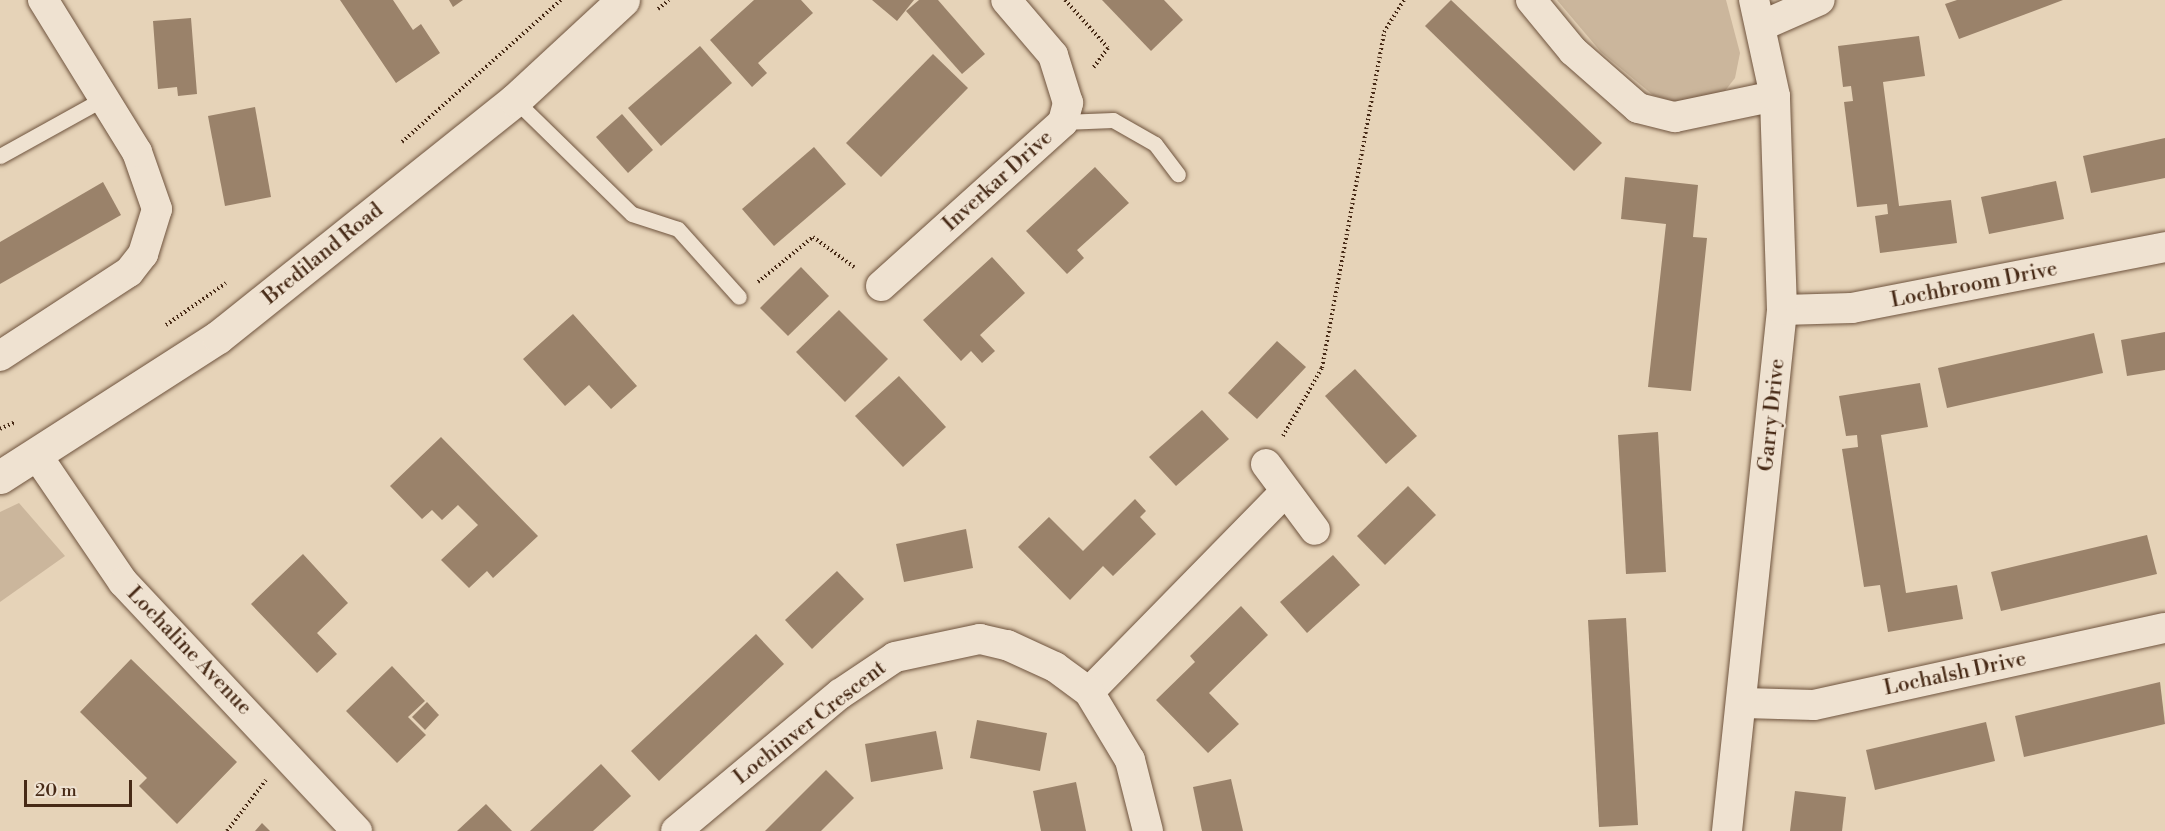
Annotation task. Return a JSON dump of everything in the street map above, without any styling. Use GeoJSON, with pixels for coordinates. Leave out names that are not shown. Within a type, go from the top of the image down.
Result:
{"type":"FeatureCollection","features":[{"type":"Feature","properties":{"kind":"street"},"geometry":{"type":"LineString","coordinates":[[0,356],[110,287],[143,254],[157,209],[137,152],[101,100],[43,0]]}},
{"type":"Feature","properties":{"kind":"street","name":"Brediland Road"},"geometry":{"type":"LineString","coordinates":[[0,477],[38,457],[218,337],[514,100],[623,0]]}},
{"type":"Feature","properties":{"kind":"street","name":"Inverkar Drive"},"geometry":{"type":"LineString","coordinates":[[881,286],[1063,122],[1068,103],[1053,55],[1006,0]]}},
{"type":"Feature","properties":{"kind":"street"},"geometry":{"type":"LineString","coordinates":[[1531,0],[1573,51],[1638,108],[1675,117],[1774,96]]}},
{"type":"Feature","properties":{"kind":"street"},"geometry":{"type":"LineString","coordinates":[[1757,13],[1820,0]]}},
{"type":"Feature","properties":{"kind":"street","name":"Garry Drive"},"geometry":{"type":"LineString","coordinates":[[1727,831],[1744,703],[1782,310],[1774,96],[1757,13]]}},
{"type":"Feature","properties":{"kind":"street","name":"Lochbroom Drive"},"geometry":{"type":"LineString","coordinates":[[1782,310],[1852,308],[2165,248]]}},
{"type":"Feature","properties":{"kind":"street","name":"Lochaline Avenue"},"geometry":{"type":"LineString","coordinates":[[38,457],[123,582],[357,831]]}},
{"type":"Feature","properties":{"kind":"street"},"geometry":{"type":"LineString","coordinates":[[1266,464],[1315,530]]}},
{"type":"Feature","properties":{"kind":"street"},"geometry":{"type":"LineString","coordinates":[[1089,692],[1285,492]]}},
{"type":"Feature","properties":{"kind":"street","name":"Lochalsh Drive"},"geometry":{"type":"LineString","coordinates":[[1744,703],[1814,705],[2165,628]]}},
{"type":"Feature","properties":{"kind":"street","name":"Lochinver Crescent"},"geometry":{"type":"LineString","coordinates":[[676,831],[840,694],[895,657],[980,639],[1055,667],[1089,692],[1130,760],[1148,831]]}},
{"type":"Feature","properties":{"kind":"lane"},"geometry":{"type":"LineString","coordinates":[[0,156],[101,100]]}},
{"type":"Feature","properties":{"kind":"lane"},"geometry":{"type":"LineString","coordinates":[[514,100],[632,214],[678,229],[740,297]]}},
{"type":"Feature","properties":{"kind":"lane"},"geometry":{"type":"LineString","coordinates":[[1063,122],[1113,120],[1155,144],[1178,174]]}},
{"type":"Feature","properties":{"kind":"path"},"geometry":{"type":"LineString","coordinates":[[397,146],[561,0]]}},
{"type":"Feature","properties":{"kind":"path"},"geometry":{"type":"LineString","coordinates":[[1266,464],[1322,368],[1384,32],[1404,0]]}},
{"type":"Feature","properties":{"kind":"path"},"geometry":{"type":"LineString","coordinates":[[740,297],[813,237],[881,286]]}},
{"type":"Feature","properties":{"kind":"path"},"geometry":{"type":"LineString","coordinates":[[163,327],[230,280]]}},
{"type":"Feature","properties":{"kind":"path"},"geometry":{"type":"LineString","coordinates":[[0,429],[23,417]]}},
{"type":"Feature","properties":{"kind":"path"},"geometry":{"type":"LineString","coordinates":[[227,831],[286,753]]}},
{"type":"Feature","properties":{"kind":"shaded area"},"geometry":{"type":"Polygon","coordinates":[[[1557,0],[1726,0],[1740,53],[1735,78],[1721,96],[1682,104],[1653,95],[1601,52],[1557,0]]]}},
{"type":"Feature","properties":{"kind":"shaded area"},"geometry":{"type":"Polygon","coordinates":[[[19,503],[65,556],[0,602],[0,512],[19,503]]]}},
{"type":"Feature","properties":{"kind":"building"},"geometry":{"type":"Polygon","coordinates":[[[340,0],[393,0],[413,30],[421,24],[440,53],[396,83],[340,0]]]}},
{"type":"Feature","properties":{"kind":"building"},"geometry":{"type":"Polygon","coordinates":[[[449,0],[463,0],[453,7],[449,0]]]}},
{"type":"Feature","properties":{"kind":"building"},"geometry":{"type":"Polygon","coordinates":[[[754,0],[801,0],[813,13],[758,63],[767,73],[752,87],[710,40],[754,0]]]}},
{"type":"Feature","properties":{"kind":"building"},"geometry":{"type":"Polygon","coordinates":[[[872,0],[914,0],[897,21],[872,0]]]}},
{"type":"Feature","properties":{"kind":"building"},"geometry":{"type":"Polygon","coordinates":[[[919,0],[938,0],[985,54],[962,74],[906,11],[919,0]]]}},
{"type":"Feature","properties":{"kind":"building"},"geometry":{"type":"Polygon","coordinates":[[[1102,0],[1164,0],[1183,20],[1151,51],[1102,0]]]}},
{"type":"Feature","properties":{"kind":"building"},"geometry":{"type":"Polygon","coordinates":[[[1451,0],[1602,143],[1574,171],[1425,26],[1451,0]]]}},
{"type":"Feature","properties":{"kind":"building"},"geometry":{"type":"Polygon","coordinates":[[[1957,0],[2063,0],[1959,39],[1945,4],[1957,0]]]}},
{"type":"Feature","properties":{"kind":"building"},"geometry":{"type":"Polygon","coordinates":[[[191,18],[197,94],[178,96],[177,87],[158,89],[153,21],[191,18]]]}},
{"type":"Feature","properties":{"kind":"building"},"geometry":{"type":"Polygon","coordinates":[[[1919,36],[1925,76],[1883,82],[1899,206],[1951,200],[1957,243],[1880,253],[1875,216],[1888,214],[1887,204],[1857,207],[1844,102],[1853,101],[1851,86],[1843,87],[1838,46],[1919,36]]]}},
{"type":"Feature","properties":{"kind":"building"},"geometry":{"type":"Polygon","coordinates":[[[700,46],[732,83],[661,146],[628,108],[700,46]]]}},
{"type":"Feature","properties":{"kind":"building"},"geometry":{"type":"Polygon","coordinates":[[[933,54],[968,88],[881,177],[846,143],[933,54]]]}},
{"type":"Feature","properties":{"kind":"building"},"geometry":{"type":"Polygon","coordinates":[[[255,107],[271,197],[225,206],[208,116],[255,107]]]}},
{"type":"Feature","properties":{"kind":"building"},"geometry":{"type":"Polygon","coordinates":[[[622,114],[653,150],[628,173],[596,137],[622,114]]]}},
{"type":"Feature","properties":{"kind":"building"},"geometry":{"type":"Polygon","coordinates":[[[2165,138],[2165,178],[2091,193],[2083,156],[2165,138]]]}},
{"type":"Feature","properties":{"kind":"building"},"geometry":{"type":"Polygon","coordinates":[[[814,147],[846,184],[774,246],[742,209],[814,147]]]}},
{"type":"Feature","properties":{"kind":"building"},"geometry":{"type":"Polygon","coordinates":[[[1095,167],[1129,203],[1077,250],[1084,258],[1067,274],[1026,231],[1095,167]]]}},
{"type":"Feature","properties":{"kind":"building"},"geometry":{"type":"Polygon","coordinates":[[[1625,177],[1698,185],[1693,237],[1707,238],[1691,391],[1648,387],[1666,224],[1621,219],[1625,177]]]}},
{"type":"Feature","properties":{"kind":"building"},"geometry":{"type":"Polygon","coordinates":[[[2056,181],[2064,219],[1989,234],[1981,197],[2056,181]]]}},
{"type":"Feature","properties":{"kind":"building"},"geometry":{"type":"Polygon","coordinates":[[[103,182],[121,215],[0,284],[0,242],[103,182]]]}},
{"type":"Feature","properties":{"kind":"building"},"geometry":{"type":"Polygon","coordinates":[[[992,257],[1025,293],[980,335],[995,351],[982,363],[971,351],[961,361],[923,320],[992,257]]]}},
{"type":"Feature","properties":{"kind":"building"},"geometry":{"type":"Polygon","coordinates":[[[801,267],[829,296],[788,336],[760,308],[801,267]]]}},
{"type":"Feature","properties":{"kind":"building"},"geometry":{"type":"Polygon","coordinates":[[[839,310],[888,359],[845,402],[796,352],[839,310]]]}},
{"type":"Feature","properties":{"kind":"building"},"geometry":{"type":"Polygon","coordinates":[[[573,314],[637,386],[611,409],[589,385],[565,406],[523,359],[573,314]]]}},
{"type":"Feature","properties":{"kind":"building"},"geometry":{"type":"Polygon","coordinates":[[[2165,332],[2165,370],[2127,376],[2121,340],[2165,332]]]}},
{"type":"Feature","properties":{"kind":"building"},"geometry":{"type":"Polygon","coordinates":[[[2094,333],[2103,373],[1947,408],[1938,368],[2094,333]]]}},
{"type":"Feature","properties":{"kind":"building"},"geometry":{"type":"Polygon","coordinates":[[[1277,341],[1306,367],[1257,419],[1228,393],[1277,341]]]}},
{"type":"Feature","properties":{"kind":"building"},"geometry":{"type":"Polygon","coordinates":[[[1355,369],[1417,436],[1386,464],[1325,396],[1355,369]]]}},
{"type":"Feature","properties":{"kind":"building"},"geometry":{"type":"Polygon","coordinates":[[[899,376],[946,427],[903,467],[855,416],[899,376]]]}},
{"type":"Feature","properties":{"kind":"building"},"geometry":{"type":"Polygon","coordinates":[[[1920,383],[1928,427],[1881,435],[1906,593],[1957,585],[1963,619],[1888,632],[1880,585],[1864,587],[1842,449],[1858,447],[1857,435],[1846,436],[1839,396],[1920,383]]]}},
{"type":"Feature","properties":{"kind":"building"},"geometry":{"type":"Polygon","coordinates":[[[1202,410],[1229,439],[1176,486],[1149,457],[1202,410]]]}},
{"type":"Feature","properties":{"kind":"building"},"geometry":{"type":"Polygon","coordinates":[[[1658,432],[1666,572],[1626,574],[1618,435],[1658,432]]]}},
{"type":"Feature","properties":{"kind":"building"},"geometry":{"type":"Polygon","coordinates":[[[441,437],[538,536],[493,578],[487,571],[469,588],[441,560],[478,525],[458,505],[442,520],[432,510],[422,519],[390,486],[441,437]]]}},
{"type":"Feature","properties":{"kind":"building"},"geometry":{"type":"Polygon","coordinates":[[[1408,486],[1436,515],[1385,565],[1357,536],[1408,486]]]}},
{"type":"Feature","properties":{"kind":"building"},"geometry":{"type":"Polygon","coordinates":[[[1135,499],[1146,511],[1140,517],[1156,534],[1113,576],[1103,566],[1070,600],[1018,547],[1049,517],[1083,551],[1135,499]]]}},
{"type":"Feature","properties":{"kind":"building"},"geometry":{"type":"Polygon","coordinates":[[[966,529],[973,568],[904,582],[896,544],[966,529]]]}},
{"type":"Feature","properties":{"kind":"building"},"geometry":{"type":"Polygon","coordinates":[[[2147,535],[2157,574],[2001,611],[1991,572],[2147,535]]]}},
{"type":"Feature","properties":{"kind":"building"},"geometry":{"type":"Polygon","coordinates":[[[303,554],[348,603],[317,633],[337,654],[317,673],[251,604],[303,554]]]}},
{"type":"Feature","properties":{"kind":"building"},"geometry":{"type":"Polygon","coordinates":[[[1333,555],[1360,585],[1307,633],[1280,602],[1333,555]]]}},
{"type":"Feature","properties":{"kind":"building"},"geometry":{"type":"Polygon","coordinates":[[[837,571],[864,599],[812,649],[785,620],[837,571]]]}},
{"type":"Feature","properties":{"kind":"building"},"geometry":{"type":"Polygon","coordinates":[[[1241,606],[1268,635],[1209,693],[1239,724],[1208,753],[1156,700],[1195,662],[1190,656],[1241,606]]]}},
{"type":"Feature","properties":{"kind":"building"},"geometry":{"type":"Polygon","coordinates":[[[1626,618],[1638,825],[1599,827],[1588,620],[1626,618]]]}},
{"type":"Feature","properties":{"kind":"building"},"geometry":{"type":"Polygon","coordinates":[[[756,634],[784,664],[659,781],[631,751],[756,634]]]}},
{"type":"Feature","properties":{"kind":"building"},"geometry":{"type":"Polygon","coordinates":[[[131,659],[237,762],[177,824],[139,786],[147,778],[80,712],[131,659]]]}},
{"type":"Feature","properties":{"kind":"building"},"geometry":{"type":"Polygon","coordinates":[[[392,666],[425,701],[408,717],[426,735],[397,763],[346,711],[392,666]]]}},
{"type":"Feature","properties":{"kind":"building"},"geometry":{"type":"Polygon","coordinates":[[[2160,682],[2165,724],[2024,757],[2015,716],[2160,682]]]}},
{"type":"Feature","properties":{"kind":"building"},"geometry":{"type":"Polygon","coordinates":[[[427,702],[439,715],[425,730],[412,717],[427,702]]]}},
{"type":"Feature","properties":{"kind":"building"},"geometry":{"type":"Polygon","coordinates":[[[977,720],[1047,733],[1040,771],[970,758],[977,720]]]}},
{"type":"Feature","properties":{"kind":"building"},"geometry":{"type":"Polygon","coordinates":[[[1986,722],[1995,761],[1875,790],[1866,750],[1986,722]]]}},
{"type":"Feature","properties":{"kind":"building"},"geometry":{"type":"Polygon","coordinates":[[[936,731],[943,769],[871,782],[865,744],[936,731]]]}},
{"type":"Feature","properties":{"kind":"building"},"geometry":{"type":"Polygon","coordinates":[[[601,764],[631,796],[593,831],[530,831],[601,764]]]}},
{"type":"Feature","properties":{"kind":"building"},"geometry":{"type":"Polygon","coordinates":[[[826,770],[854,798],[821,831],[765,831],[826,770]]]}},
{"type":"Feature","properties":{"kind":"building"},"geometry":{"type":"Polygon","coordinates":[[[1231,779],[1243,831],[1202,831],[1193,787],[1231,779]]]}},
{"type":"Feature","properties":{"kind":"building"},"geometry":{"type":"Polygon","coordinates":[[[1076,782],[1086,831],[1041,831],[1033,791],[1076,782]]]}},
{"type":"Feature","properties":{"kind":"building"},"geometry":{"type":"Polygon","coordinates":[[[1795,791],[1846,797],[1842,831],[1790,831],[1795,791]]]}},
{"type":"Feature","properties":{"kind":"building"},"geometry":{"type":"Polygon","coordinates":[[[486,804],[512,831],[457,831],[486,804]]]}},
{"type":"Feature","properties":{"kind":"building"},"geometry":{"type":"Polygon","coordinates":[[[262,823],[270,831],[255,831],[262,823]]]}}]}
